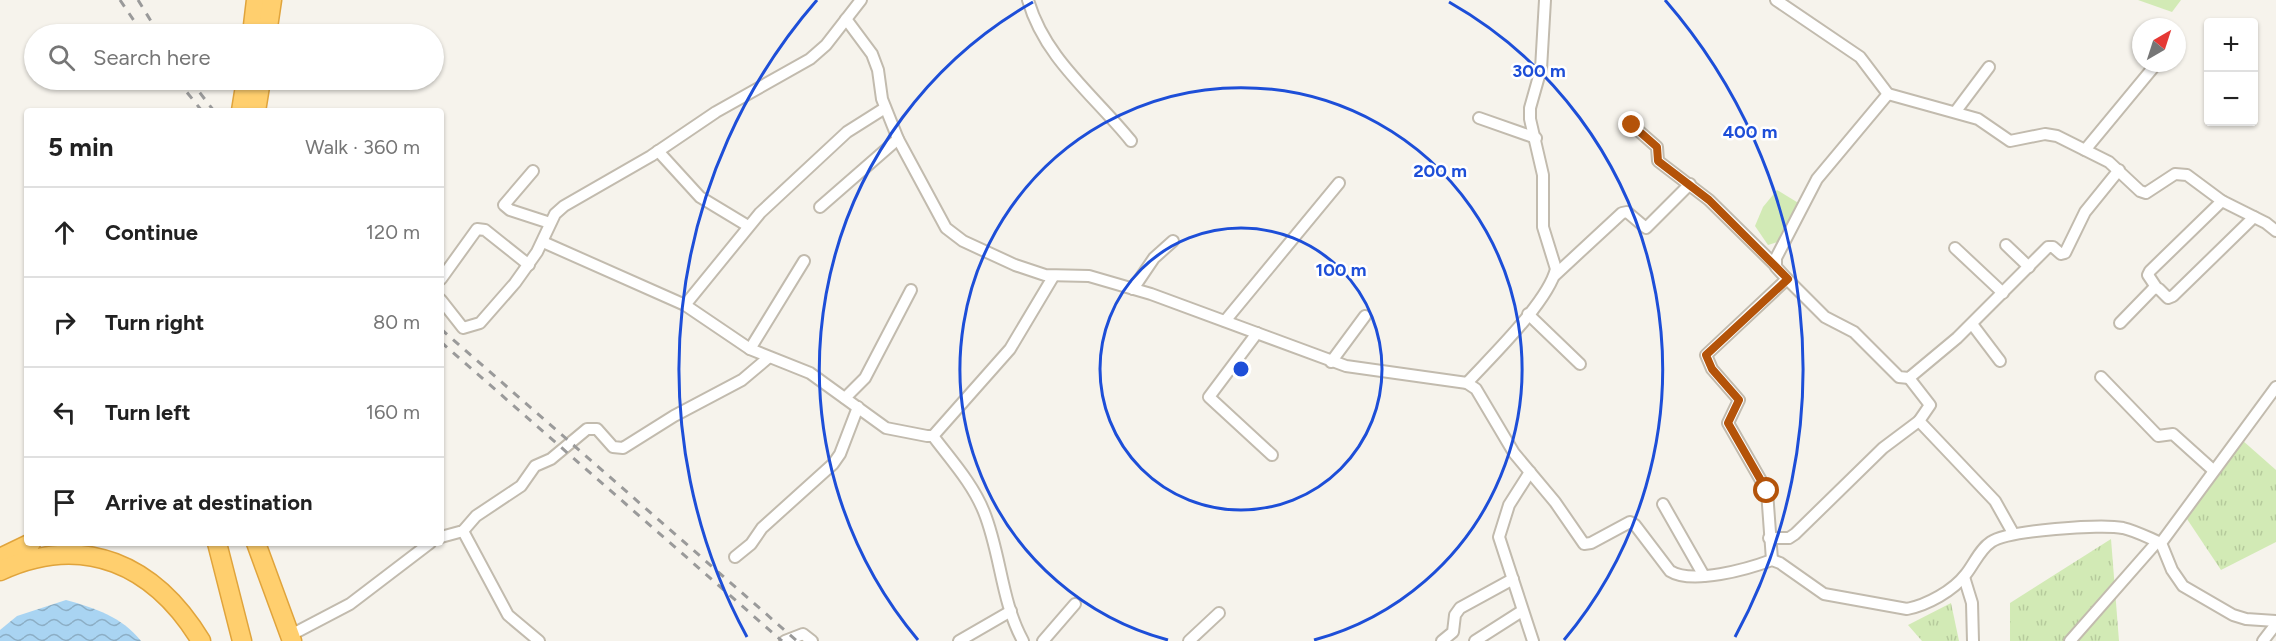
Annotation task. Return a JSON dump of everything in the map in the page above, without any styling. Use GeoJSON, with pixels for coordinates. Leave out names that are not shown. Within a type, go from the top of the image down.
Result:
{"type":"FeatureCollection","features":[{"type":"Feature","properties":{"kind":"highway"},"geometry":{"type":"LineString","coordinates":[[253,24],[256,0]]}},
{"type":"Feature","properties":{"kind":"highway"},"geometry":{"type":"LineString","coordinates":[[268,24],[272,0]]}},
{"type":"Feature","properties":{"kind":"highway"},"geometry":{"type":"LineString","coordinates":[[246,90],[247,107]]}},
{"type":"Feature","properties":{"kind":"highway"},"geometry":{"type":"LineString","coordinates":[[247,107],[256,90]]}},
{"type":"Feature","properties":{"kind":"highway"},"geometry":{"type":"LineString","coordinates":[[0,558],[25,546]]}},
{"type":"Feature","properties":{"kind":"highway"},"geometry":{"type":"LineString","coordinates":[[218,546],[242,641]]}},
{"type":"Feature","properties":{"kind":"highway"},"geometry":{"type":"LineString","coordinates":[[231,546],[239,590],[253,641]]}},
{"type":"Feature","properties":{"kind":"highway"},"geometry":{"type":"LineString","coordinates":[[257,546],[290,638]]}},
{"type":"Feature","properties":{"kind":"highway"},"geometry":{"type":"LineString","coordinates":[[0,572],[38,557],[59,554],[84,554],[113,561],[142,576],[162,591],[176,606],[201,641]]}},
{"type":"Feature","properties":{"kind":"street"},"geometry":{"type":"LineString","coordinates":[[444,304],[463,328],[476,326],[529,265],[564,206],[658,151],[716,112],[810,59],[861,0]]}},
{"type":"Feature","properties":{"kind":"street"},"geometry":{"type":"LineString","coordinates":[[1028,0],[1040,31],[1065,69],[1131,141]]}},
{"type":"Feature","properties":{"kind":"street"},"geometry":{"type":"LineString","coordinates":[[1545,0],[1541,69],[1530,108],[1543,175],[1542,221],[1556,262],[1554,276]]}},
{"type":"Feature","properties":{"kind":"street"},"geometry":{"type":"LineString","coordinates":[[1776,0],[1860,57],[1888,94],[1956,111],[1978,120],[2010,141],[2051,134],[2119,170],[2140,191],[2146,193],[2175,174],[2187,175],[2222,201],[2276,231]]}},
{"type":"Feature","properties":{"kind":"street"},"geometry":{"type":"LineString","coordinates":[[846,19],[872,54],[885,108],[898,139],[937,213],[954,236],[1015,265],[1053,277],[1081,275],[1133,289],[1225,321],[1331,362],[1467,383],[1476,389],[1514,453],[1555,502],[1584,544],[1591,543],[1630,522],[1635,525],[1670,571],[1684,577],[1704,576],[1772,560],[1780,563],[1824,594],[1898,608],[1917,607],[1943,593],[1964,577],[1992,541],[2013,533],[2111,527],[2136,532],[2159,543],[2172,570],[2183,586],[2233,615],[2246,619],[2276,622],[2263,641]]}},
{"type":"Feature","properties":{"kind":"street"},"geometry":{"type":"LineString","coordinates":[[1956,111],[1989,67]]}},
{"type":"Feature","properties":{"kind":"street"},"geometry":{"type":"LineString","coordinates":[[2085,150],[2150,72]]}},
{"type":"Feature","properties":{"kind":"street"},"geometry":{"type":"LineString","coordinates":[[1776,267],[1776,258],[1817,178],[1888,94]]}},
{"type":"Feature","properties":{"kind":"street"},"geometry":{"type":"LineString","coordinates":[[689,299],[748,226],[842,136],[885,108]]}},
{"type":"Feature","properties":{"kind":"street"},"geometry":{"type":"LineString","coordinates":[[1479,118],[1536,138]]}},
{"type":"Feature","properties":{"kind":"street"},"geometry":{"type":"LineString","coordinates":[[1632,125],[1657,147],[1658,161],[1690,184],[1825,317],[1854,332],[1899,377],[1909,378],[1972,324],[2050,246],[2061,254],[2065,253],[2085,212],[2119,170]]}},
{"type":"Feature","properties":{"kind":"street"},"geometry":{"type":"LineString","coordinates":[[820,207],[898,139]]}},
{"type":"Feature","properties":{"kind":"street"},"geometry":{"type":"LineString","coordinates":[[658,151],[700,197],[748,226]]}},
{"type":"Feature","properties":{"kind":"street"},"geometry":{"type":"LineString","coordinates":[[533,171],[504,206],[547,233],[689,299],[768,358],[801,368],[851,392],[858,407],[886,428],[936,432]]}},
{"type":"Feature","properties":{"kind":"street"},"geometry":{"type":"LineString","coordinates":[[1225,321],[1339,183]]}},
{"type":"Feature","properties":{"kind":"street"},"geometry":{"type":"LineString","coordinates":[[1467,383],[1528,314],[1554,276],[1622,213],[1627,212],[1641,227],[1646,228],[1690,184]]}},
{"type":"Feature","properties":{"kind":"street"},"geometry":{"type":"LineString","coordinates":[[2222,201],[2150,271],[2148,275],[2156,287],[2169,298],[2254,217]]}},
{"type":"Feature","properties":{"kind":"street"},"geometry":{"type":"LineString","coordinates":[[444,275],[477,229],[485,230],[529,265]]}},
{"type":"Feature","properties":{"kind":"street"},"geometry":{"type":"LineString","coordinates":[[1133,289],[1154,258],[1173,241]]}},
{"type":"Feature","properties":{"kind":"street"},"geometry":{"type":"LineString","coordinates":[[2006,246],[2029,267]]}},
{"type":"Feature","properties":{"kind":"street"},"geometry":{"type":"LineString","coordinates":[[1955,248],[2003,293]]}},
{"type":"Feature","properties":{"kind":"street"},"geometry":{"type":"LineString","coordinates":[[752,344],[804,261]]}},
{"type":"Feature","properties":{"kind":"street"},"geometry":{"type":"LineString","coordinates":[[936,432],[1010,349],[1053,277]]}},
{"type":"Feature","properties":{"kind":"street"},"geometry":{"type":"LineString","coordinates":[[1772,560],[1769,538],[1770,507],[1767,491],[1728,423],[1739,400],[1712,369],[1706,355],[1788,279]]}},
{"type":"Feature","properties":{"kind":"street"},"geometry":{"type":"LineString","coordinates":[[2120,323],[2156,287]]}},
{"type":"Feature","properties":{"kind":"street"},"geometry":{"type":"LineString","coordinates":[[851,392],[911,290]]}},
{"type":"Feature","properties":{"kind":"street"},"geometry":{"type":"LineString","coordinates":[[1528,314],[1580,364]]}},
{"type":"Feature","properties":{"kind":"street"},"geometry":{"type":"LineString","coordinates":[[1331,362],[1365,316]]}},
{"type":"Feature","properties":{"kind":"street"},"geometry":{"type":"LineString","coordinates":[[1972,324],[2000,361]]}},
{"type":"Feature","properties":{"kind":"street"},"geometry":{"type":"LineString","coordinates":[[1257,333],[1209,397],[1272,455]]}},
{"type":"Feature","properties":{"kind":"street"},"geometry":{"type":"LineString","coordinates":[[444,536],[463,531],[483,511],[521,486],[535,466],[551,459],[587,429],[597,429],[613,447],[623,448],[674,416],[742,380],[768,358]]}},
{"type":"Feature","properties":{"kind":"street"},"geometry":{"type":"LineString","coordinates":[[2101,376],[2158,436],[2173,434],[2213,470]]}},
{"type":"Feature","properties":{"kind":"street"},"geometry":{"type":"LineString","coordinates":[[1769,538],[1789,538],[1795,534],[1883,448],[1919,421],[1930,405],[1909,378]]}},
{"type":"Feature","properties":{"kind":"street"},"geometry":{"type":"LineString","coordinates":[[2070,641],[2159,543],[2276,387]]}},
{"type":"Feature","properties":{"kind":"street"},"geometry":{"type":"LineString","coordinates":[[735,557],[751,544],[762,528],[833,464],[840,454],[858,407]]}},
{"type":"Feature","properties":{"kind":"street"},"geometry":{"type":"LineString","coordinates":[[1919,421],[1995,501],[2013,533]]}},
{"type":"Feature","properties":{"kind":"street"},"geometry":{"type":"LineString","coordinates":[[936,432],[985,513],[1011,611],[1023,641]]}},
{"type":"Feature","properties":{"kind":"street"},"geometry":{"type":"LineString","coordinates":[[1530,472],[1509,505],[1499,530],[1501,544],[1533,641]]}},
{"type":"Feature","properties":{"kind":"street"},"geometry":{"type":"LineString","coordinates":[[1663,504],[1704,576]]}},
{"type":"Feature","properties":{"kind":"street"},"geometry":{"type":"LineString","coordinates":[[463,531],[508,615],[539,641]]}},
{"type":"Feature","properties":{"kind":"street"},"geometry":{"type":"LineString","coordinates":[[290,638],[350,604],[426,546]]}},
{"type":"Feature","properties":{"kind":"street"},"geometry":{"type":"LineString","coordinates":[[1964,577],[1972,603],[1973,641]]}},
{"type":"Feature","properties":{"kind":"street"},"geometry":{"type":"LineString","coordinates":[[1442,641],[1453,632],[1455,615],[1460,608],[1513,579]]}},
{"type":"Feature","properties":{"kind":"street"},"geometry":{"type":"LineString","coordinates":[[1043,641],[1075,604]]}},
{"type":"Feature","properties":{"kind":"street"},"geometry":{"type":"LineString","coordinates":[[959,641],[1011,611]]}},
{"type":"Feature","properties":{"kind":"street"},"geometry":{"type":"LineString","coordinates":[[1475,641],[1522,611]]}},
{"type":"Feature","properties":{"kind":"street"},"geometry":{"type":"LineString","coordinates":[[1189,641],[1219,613]]}},
{"type":"Feature","properties":{"kind":"street"},"geometry":{"type":"LineString","coordinates":[[785,641],[803,633],[812,641]]}},
{"type":"Feature","properties":{"kind":"green space"},"geometry":{"type":"Polygon","coordinates":[[[2138,0],[2181,0],[2172,12],[2138,0]]]}},
{"type":"Feature","properties":{"kind":"green space"},"geometry":{"type":"Polygon","coordinates":[[[1777,190],[1800,204],[1781,241],[1768,245],[1755,226],[1763,207],[1777,190]]]}},
{"type":"Feature","properties":{"kind":"green space"},"geometry":{"type":"Polygon","coordinates":[[[2242,440],[2276,470],[2276,542],[2221,570],[2187,519],[2242,440]]]}},
{"type":"Feature","properties":{"kind":"green space"},"geometry":{"type":"Polygon","coordinates":[[[2111,539],[2119,641],[2010,641],[2010,603],[2111,539]]]}},
{"type":"Feature","properties":{"kind":"green space"},"geometry":{"type":"Polygon","coordinates":[[[1951,603],[1959,641],[1922,641],[1908,625],[1951,603]]]}},
{"type":"Feature","properties":{"kind":"water"},"geometry":{"type":"Polygon","coordinates":[[[66,600],[97,610],[117,620],[141,641],[0,641],[0,630],[17,616],[66,600]]]}},
{"type":"Feature","properties":{"kind":"railway"},"geometry":{"type":"LineString","coordinates":[[120,0],[136,24]]}},
{"type":"Feature","properties":{"kind":"railway"},"geometry":{"type":"LineString","coordinates":[[138,0],[153,24]]}},
{"type":"Feature","properties":{"kind":"railway"},"geometry":{"type":"LineString","coordinates":[[185,90],[200,108]]}},
{"type":"Feature","properties":{"kind":"railway"},"geometry":{"type":"LineString","coordinates":[[198,90],[212,108]]}},
{"type":"Feature","properties":{"kind":"railway"},"geometry":{"type":"LineString","coordinates":[[444,332],[797,641]]}},
{"type":"Feature","properties":{"kind":"railway"},"geometry":{"type":"LineString","coordinates":[[444,345],[782,641]]}},
{"type":"Feature","properties":{"kind":"route"},"geometry":{"type":"LineString","coordinates":[[1632,125],[1657,147],[1656,159],[1658,161],[1709,200],[1754,242],[1788,279],[1706,355],[1712,369],[1738,397],[1739,403],[1728,419],[1728,423],[1767,491]]}}]}
